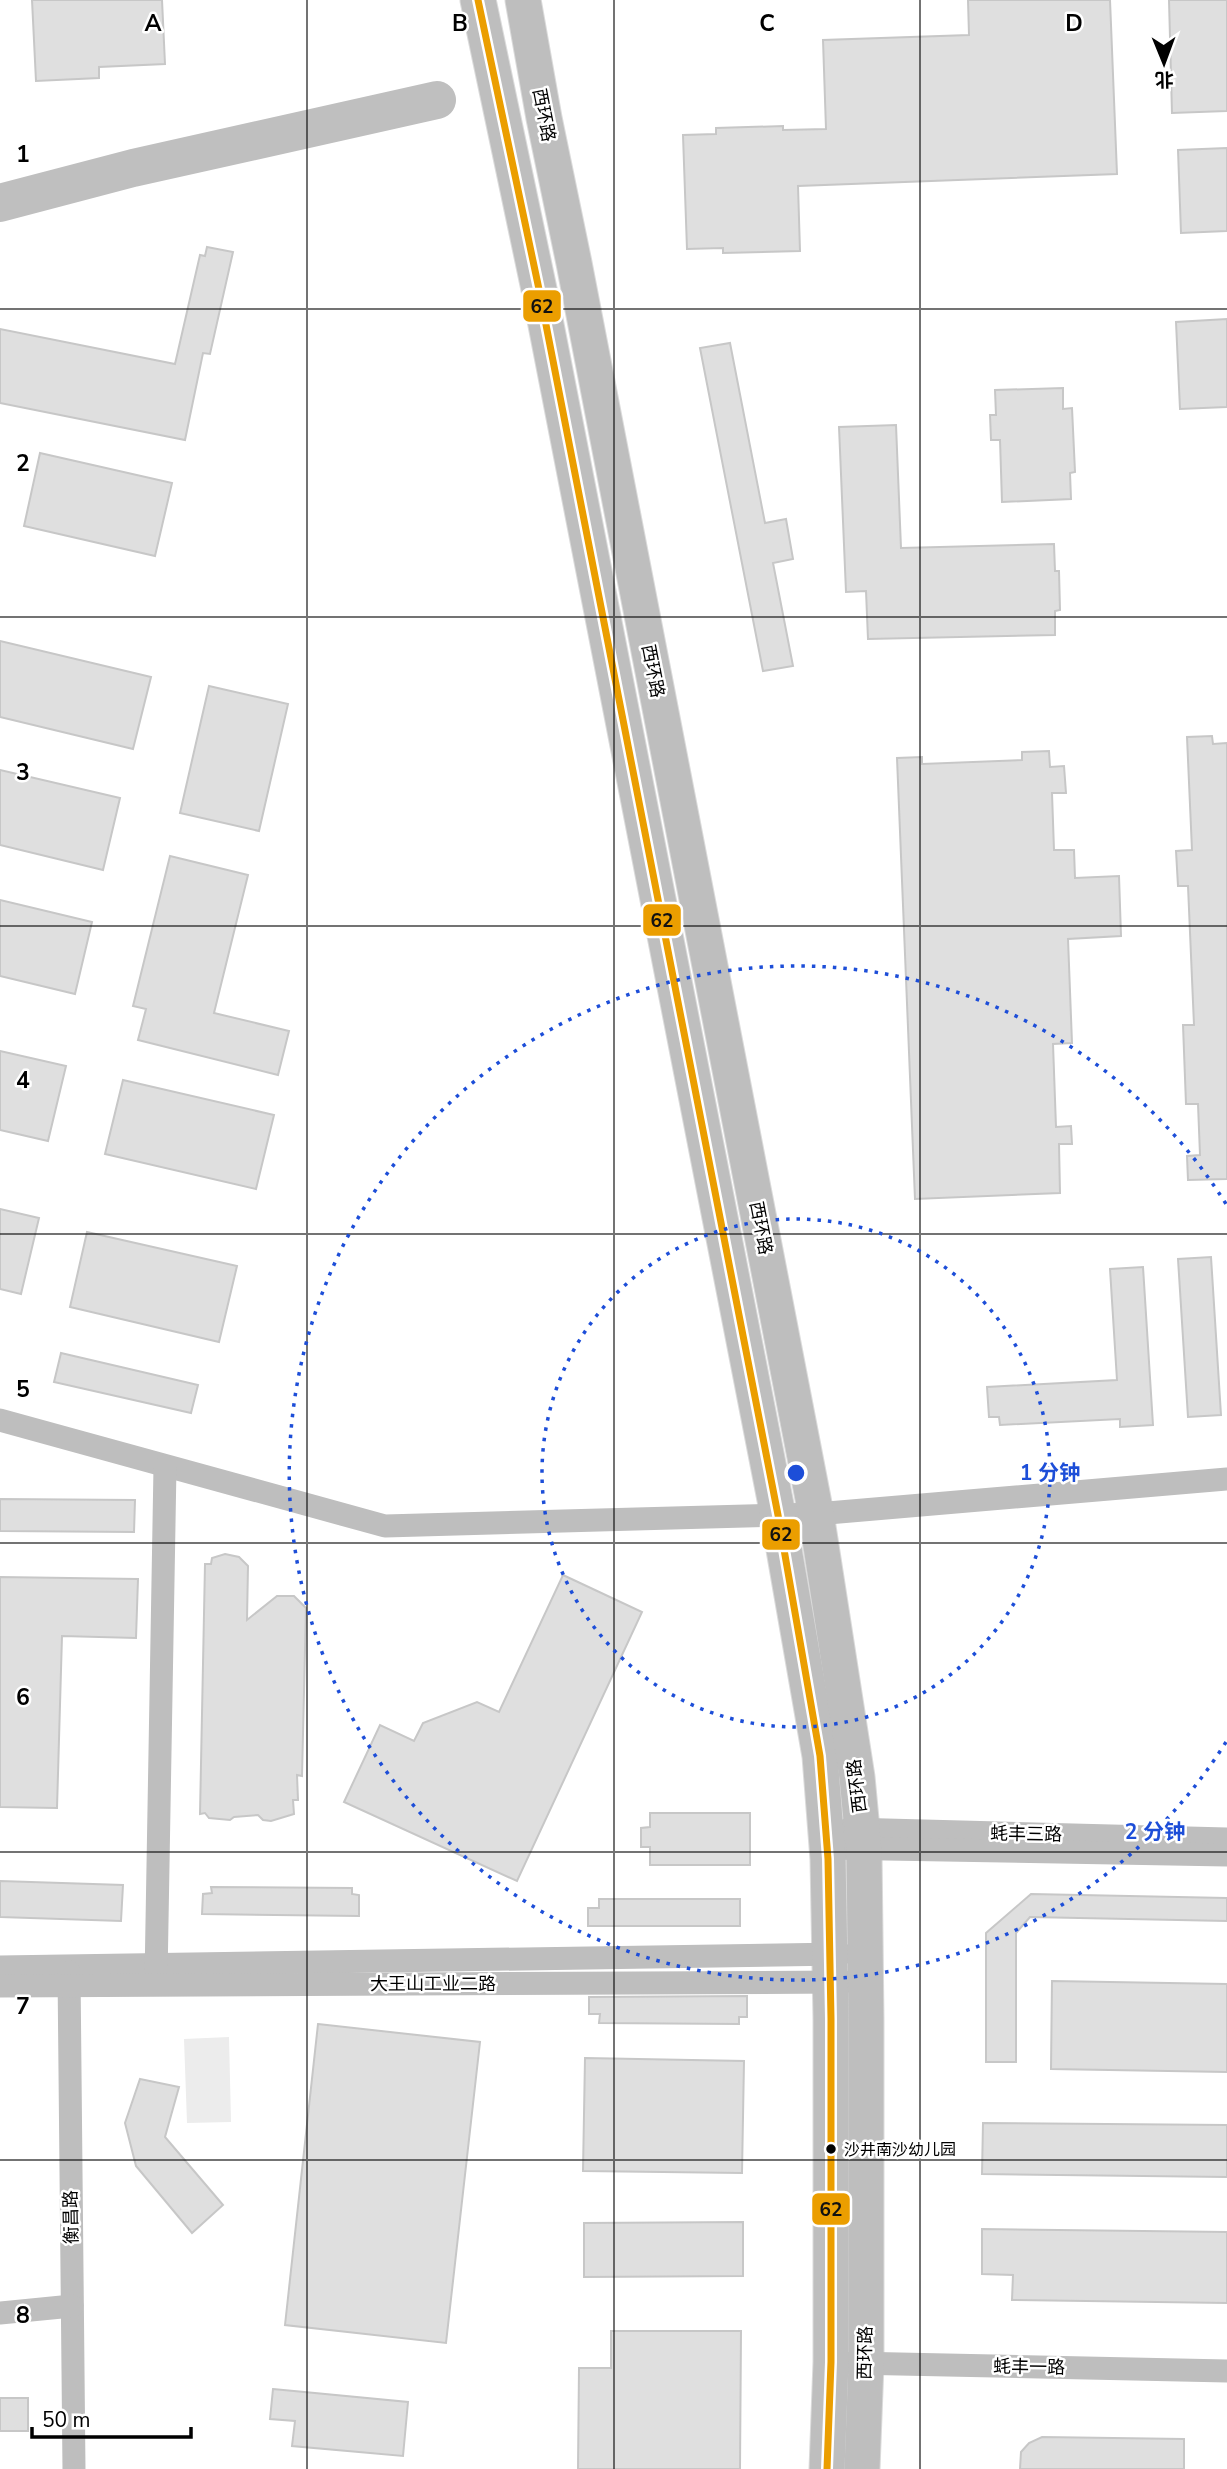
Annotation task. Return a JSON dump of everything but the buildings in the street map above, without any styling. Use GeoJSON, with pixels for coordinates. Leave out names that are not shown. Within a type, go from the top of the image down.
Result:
{"type":"FeatureCollection","features":[{"type":"Feature","properties":{"kind":"main road","name":"西环路"},"geometry":{"type":"LineString","coordinates":[[478,0],[546,321],[778,1515],[820,1756],[826,1838],[830,1969],[831,2362],[827,2469]]}},
{"type":"Feature","properties":{"kind":"main road","name":"西环路"},"geometry":{"type":"LineString","coordinates":[[523,0],[816,1514],[857,1777],[863,1839],[866,1967],[866,2364],[862,2469]]}},
{"type":"Feature","properties":{"kind":"street"},"geometry":{"type":"LineString","coordinates":[[0,1420],[385,1526],[816,1514],[1227,1479]]}},
{"type":"Feature","properties":{"kind":"street"},"geometry":{"type":"LineString","coordinates":[[156,1975],[165,1467]]}},
{"type":"Feature","properties":{"kind":"street","name":"蚝丰三路"},"geometry":{"type":"LineString","coordinates":[[826,1838],[1227,1856]]}},
{"type":"Feature","properties":{"kind":"street","name":"蚝丰三路"},"geometry":{"type":"LineString","coordinates":[[863,1839],[1227,1839]]}},
{"type":"Feature","properties":{"kind":"street","name":"大王山工业二路"},"geometry":{"type":"LineString","coordinates":[[0,1967],[69,1976]]}},
{"type":"Feature","properties":{"kind":"street","name":"大王山工业二路"},"geometry":{"type":"LineString","coordinates":[[0,1986],[69,1976],[866,1967]]}},
{"type":"Feature","properties":{"kind":"street","name":"衡昌路"},"geometry":{"type":"LineString","coordinates":[[69,1976],[74,2469]]}},
{"type":"Feature","properties":{"kind":"street"},"geometry":{"type":"LineString","coordinates":[[0,2313],[72,2306]]}},
{"type":"Feature","properties":{"kind":"street","name":"蚝丰一路"},"geometry":{"type":"LineString","coordinates":[[831,2362],[1227,2371]]}},
{"type":"Feature","properties":{"kind":"shaded area"},"geometry":{"type":"Polygon","coordinates":[[[229,2037],[231,2122],[187,2123],[184,2039],[229,2037]]]}},
{"type":"Feature","properties":{"kind":"waterway"},"geometry":{"type":"LineString","coordinates":[[0,203],[133,168],[437,100]]}},
{"type":"Feature","properties":{"kind":"transit line","name":"62"},"geometry":{"type":"LineString","coordinates":[[478,0],[540,294],[778,1515],[820,1756],[828,1859],[831,2019],[831,2362],[827,2469]]}},
{"type":"Feature","properties":{"kind":"place","name":"沙井南沙幼儿园"},"geometry":{"type":"Point","coordinates":[831,2149]}}]}
